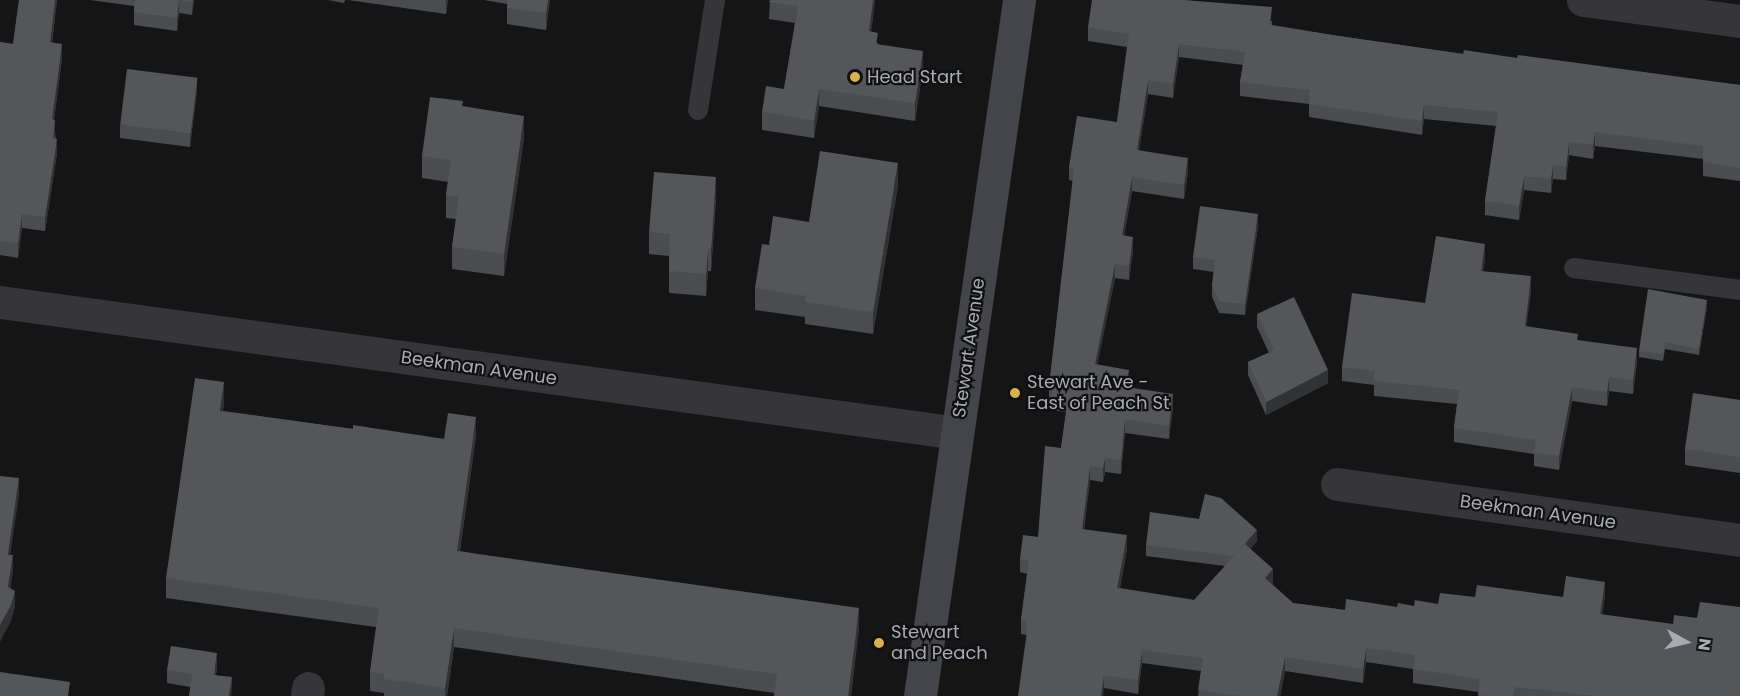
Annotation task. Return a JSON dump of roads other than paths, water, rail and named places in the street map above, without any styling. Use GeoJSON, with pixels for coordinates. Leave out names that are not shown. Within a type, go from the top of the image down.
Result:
{"type":"FeatureCollection","features":[{"type":"Feature","properties":{"kind":"main road","name":"Stewart Avenue"},"geometry":{"type":"LineString","coordinates":[[920,696],[1019,0]]}},
{"type":"Feature","properties":{"kind":"street"},"geometry":{"type":"LineString","coordinates":[[1583,0],[1740,21]]}},
{"type":"Feature","properties":{"kind":"street","name":"Beekman Avenue"},"geometry":{"type":"LineString","coordinates":[[0,302],[957,433]]}},
{"type":"Feature","properties":{"kind":"street","name":"Beekman Avenue"},"geometry":{"type":"LineString","coordinates":[[1337,484],[1740,540]]}},
{"type":"Feature","properties":{"kind":"lane"},"geometry":{"type":"LineString","coordinates":[[698,110],[715,0]]}},
{"type":"Feature","properties":{"kind":"lane"},"geometry":{"type":"LineString","coordinates":[[1574,268],[1740,290]]}},
{"type":"Feature","properties":{"kind":"place","name":"Head Start"},"geometry":{"type":"Point","coordinates":[855,77]}},
{"type":"Feature","properties":{"kind":"place","name":"Stewart Ave - East of Peach St"},"geometry":{"type":"Point","coordinates":[1015,393]}},
{"type":"Feature","properties":{"kind":"place","name":"Stewart and Peach"},"geometry":{"type":"Point","coordinates":[879,643]}}]}
